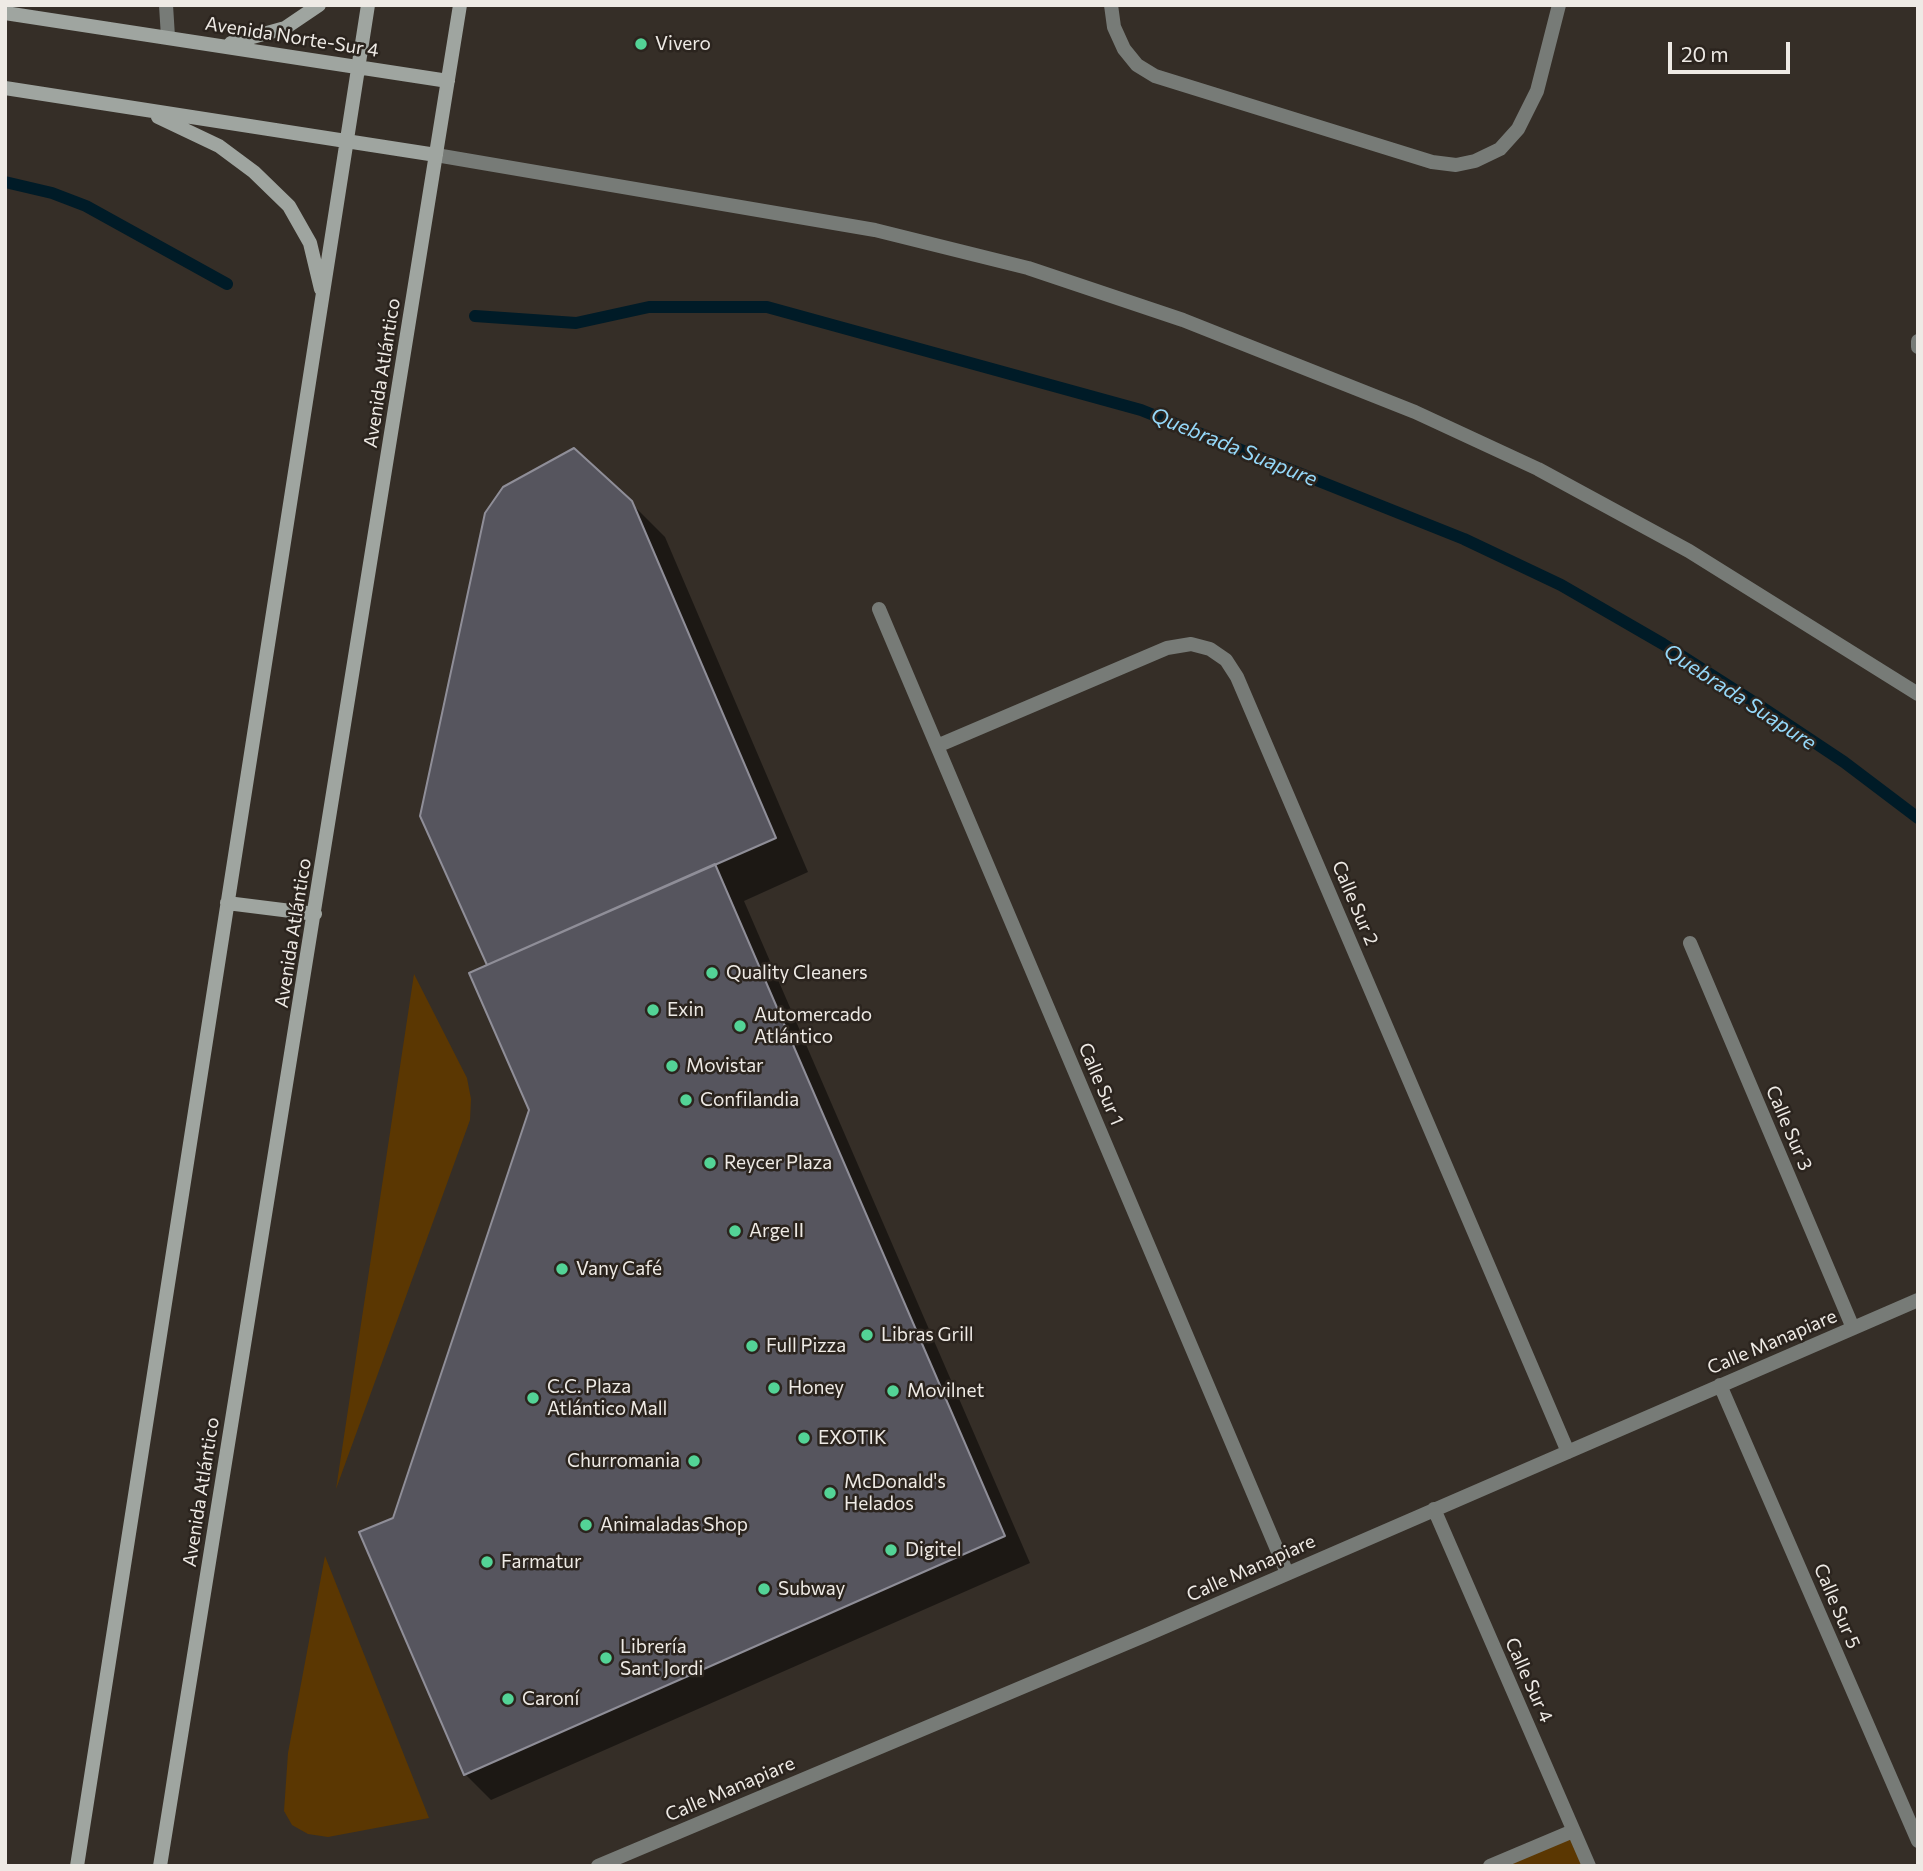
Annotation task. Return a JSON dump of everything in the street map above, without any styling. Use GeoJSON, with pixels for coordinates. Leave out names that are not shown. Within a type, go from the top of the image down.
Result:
{"type":"FeatureCollection","features":[{"type":"Feature","properties":{"kind":"main road"},"geometry":{"type":"LineString","coordinates":[[219,46],[257,38],[285,28],[319,5]]}},
{"type":"Feature","properties":{"kind":"main road"},"geometry":{"type":"LineString","coordinates":[[78,1866],[368,5]]}},
{"type":"Feature","properties":{"kind":"main road","name":"Avenida Atlántico"},"geometry":{"type":"LineString","coordinates":[[160,1866],[460,5]]}},
{"type":"Feature","properties":{"kind":"main road","name":"Avenida Norte-Sur 4"},"geometry":{"type":"LineString","coordinates":[[5,13],[447,81]]}},
{"type":"Feature","properties":{"kind":"main road"},"geometry":{"type":"LineString","coordinates":[[5,88],[436,155]]}},
{"type":"Feature","properties":{"kind":"main road"},"geometry":{"type":"LineString","coordinates":[[138,108],[187,128],[219,146],[254,173],[289,206],[310,243],[322,296]]}},
{"type":"Feature","properties":{"kind":"main road"},"geometry":{"type":"LineString","coordinates":[[227,903],[315,914]]}},
{"type":"Feature","properties":{"kind":"street"},"geometry":{"type":"LineString","coordinates":[[166,5],[168,37]]}},
{"type":"Feature","properties":{"kind":"street"},"geometry":{"type":"LineString","coordinates":[[1111,5],[1114,27],[1124,49],[1137,65],[1155,76],[1432,162],[1455,165],[1475,161],[1500,149],[1518,128],[1537,91],[1559,5]]}},
{"type":"Feature","properties":{"kind":"street"},"geometry":{"type":"LineString","coordinates":[[436,155],[875,230],[1028,268],[1183,320],[1415,412],[1549,474],[1700,558],[1918,694]]}},
{"type":"Feature","properties":{"kind":"street","name":"Calle Sur 1"},"geometry":{"type":"LineString","coordinates":[[879,609],[1287,1573]]}},
{"type":"Feature","properties":{"kind":"street","name":"Calle Sur 2"},"geometry":{"type":"LineString","coordinates":[[937,746],[1167,648],[1191,644],[1210,649],[1226,660],[1237,677],[1568,1452]]}},
{"type":"Feature","properties":{"kind":"street","name":"Calle Sur 3"},"geometry":{"type":"LineString","coordinates":[[1690,943],[1853,1328]]}},
{"type":"Feature","properties":{"kind":"street","name":"Calle Manapiare"},"geometry":{"type":"LineString","coordinates":[[598,1866],[1287,1573],[1918,1300]]}},
{"type":"Feature","properties":{"kind":"street","name":"Calle Sur 5"},"geometry":{"type":"LineString","coordinates":[[1720,1385],[1918,1841]]}},
{"type":"Feature","properties":{"kind":"street","name":"Calle Sur 4"},"geometry":{"type":"LineString","coordinates":[[1434,1509],[1589,1866]]}},
{"type":"Feature","properties":{"kind":"street"},"geometry":{"type":"LineString","coordinates":[[1490,1866],[1573,1830]]}},
{"type":"Feature","properties":{"kind":"shaded area"},"geometry":{"type":"Polygon","coordinates":[[[414,974],[467,1078],[471,1099],[470,1120],[336,1489],[414,974]]]}},
{"type":"Feature","properties":{"kind":"shaded area"},"geometry":{"type":"Polygon","coordinates":[[[325,1556],[429,1818],[328,1837],[308,1834],[292,1825],[284,1811],[288,1753],[325,1556]]]}},
{"type":"Feature","properties":{"kind":"shaded area"},"geometry":{"type":"Polygon","coordinates":[[[1573,1831],[1589,1866],[1490,1866],[1573,1831]]]}},
{"type":"Feature","properties":{"kind":"building"},"geometry":{"type":"Polygon","coordinates":[[[574,448],[632,501],[776,838],[487,965],[420,816],[485,513],[503,487],[574,448]]]}},
{"type":"Feature","properties":{"kind":"building"},"geometry":{"type":"Polygon","coordinates":[[[715,864],[1005,1536],[464,1775],[359,1532],[393,1518],[529,1110],[469,973],[715,864]]]}},
{"type":"Feature","properties":{"kind":"waterway","name":"Quebrada Suapure"},"geometry":{"type":"LineString","coordinates":[[5,182],[52,193],[86,206],[227,284]]}},
{"type":"Feature","properties":{"kind":"waterway","name":"Quebrada Suapure"},"geometry":{"type":"LineString","coordinates":[[475,316],[576,323],[649,307],[767,307],[1141,410],[1464,539],[1561,585],[1663,644],[1760,706],[1844,762],[1918,818]]}},
{"type":"Feature","properties":{"kind":"place","name":"Vivero"},"geometry":{"type":"Point","coordinates":[641,44]}},
{"type":"Feature","properties":{"kind":"place","name":"Quality Cleaners"},"geometry":{"type":"Point","coordinates":[712,973]}},
{"type":"Feature","properties":{"kind":"place","name":"Exin"},"geometry":{"type":"Point","coordinates":[653,1010]}},
{"type":"Feature","properties":{"kind":"place","name":"Automercado Atlántico"},"geometry":{"type":"Point","coordinates":[740,1026]}},
{"type":"Feature","properties":{"kind":"place","name":"Movistar"},"geometry":{"type":"Point","coordinates":[672,1066]}},
{"type":"Feature","properties":{"kind":"place","name":"Confilandia"},"geometry":{"type":"Point","coordinates":[686,1100]}},
{"type":"Feature","properties":{"kind":"place","name":"Reycer Plaza"},"geometry":{"type":"Point","coordinates":[710,1163]}},
{"type":"Feature","properties":{"kind":"place","name":"Arge II"},"geometry":{"type":"Point","coordinates":[735,1231]}},
{"type":"Feature","properties":{"kind":"place","name":"Vany Café"},"geometry":{"type":"Point","coordinates":[562,1269]}},
{"type":"Feature","properties":{"kind":"place","name":"Libras Grill"},"geometry":{"type":"Point","coordinates":[867,1335]}},
{"type":"Feature","properties":{"kind":"place","name":"Full Pizza"},"geometry":{"type":"Point","coordinates":[752,1346]}},
{"type":"Feature","properties":{"kind":"place","name":"Honey"},"geometry":{"type":"Point","coordinates":[774,1388]}},
{"type":"Feature","properties":{"kind":"place","name":"Movilnet"},"geometry":{"type":"Point","coordinates":[893,1391]}},
{"type":"Feature","properties":{"kind":"place","name":"C.C. Plaza Atlántico Mall"},"geometry":{"type":"Point","coordinates":[533,1398]}},
{"type":"Feature","properties":{"kind":"place","name":"EXOTIK"},"geometry":{"type":"Point","coordinates":[804,1438]}},
{"type":"Feature","properties":{"kind":"place","name":"Churromania"},"geometry":{"type":"Point","coordinates":[694,1461]}},
{"type":"Feature","properties":{"kind":"place","name":"McDonald's Helados"},"geometry":{"type":"Point","coordinates":[830,1493]}},
{"type":"Feature","properties":{"kind":"place","name":"Animaladas Shop"},"geometry":{"type":"Point","coordinates":[586,1525]}},
{"type":"Feature","properties":{"kind":"place","name":"Digitel"},"geometry":{"type":"Point","coordinates":[891,1550]}},
{"type":"Feature","properties":{"kind":"place","name":"Farmatur"},"geometry":{"type":"Point","coordinates":[487,1562]}},
{"type":"Feature","properties":{"kind":"place","name":"Subway"},"geometry":{"type":"Point","coordinates":[764,1589]}},
{"type":"Feature","properties":{"kind":"place","name":"Librería Sant Jordi"},"geometry":{"type":"Point","coordinates":[606,1658]}},
{"type":"Feature","properties":{"kind":"place","name":"Caroní"},"geometry":{"type":"Point","coordinates":[508,1699]}}]}
